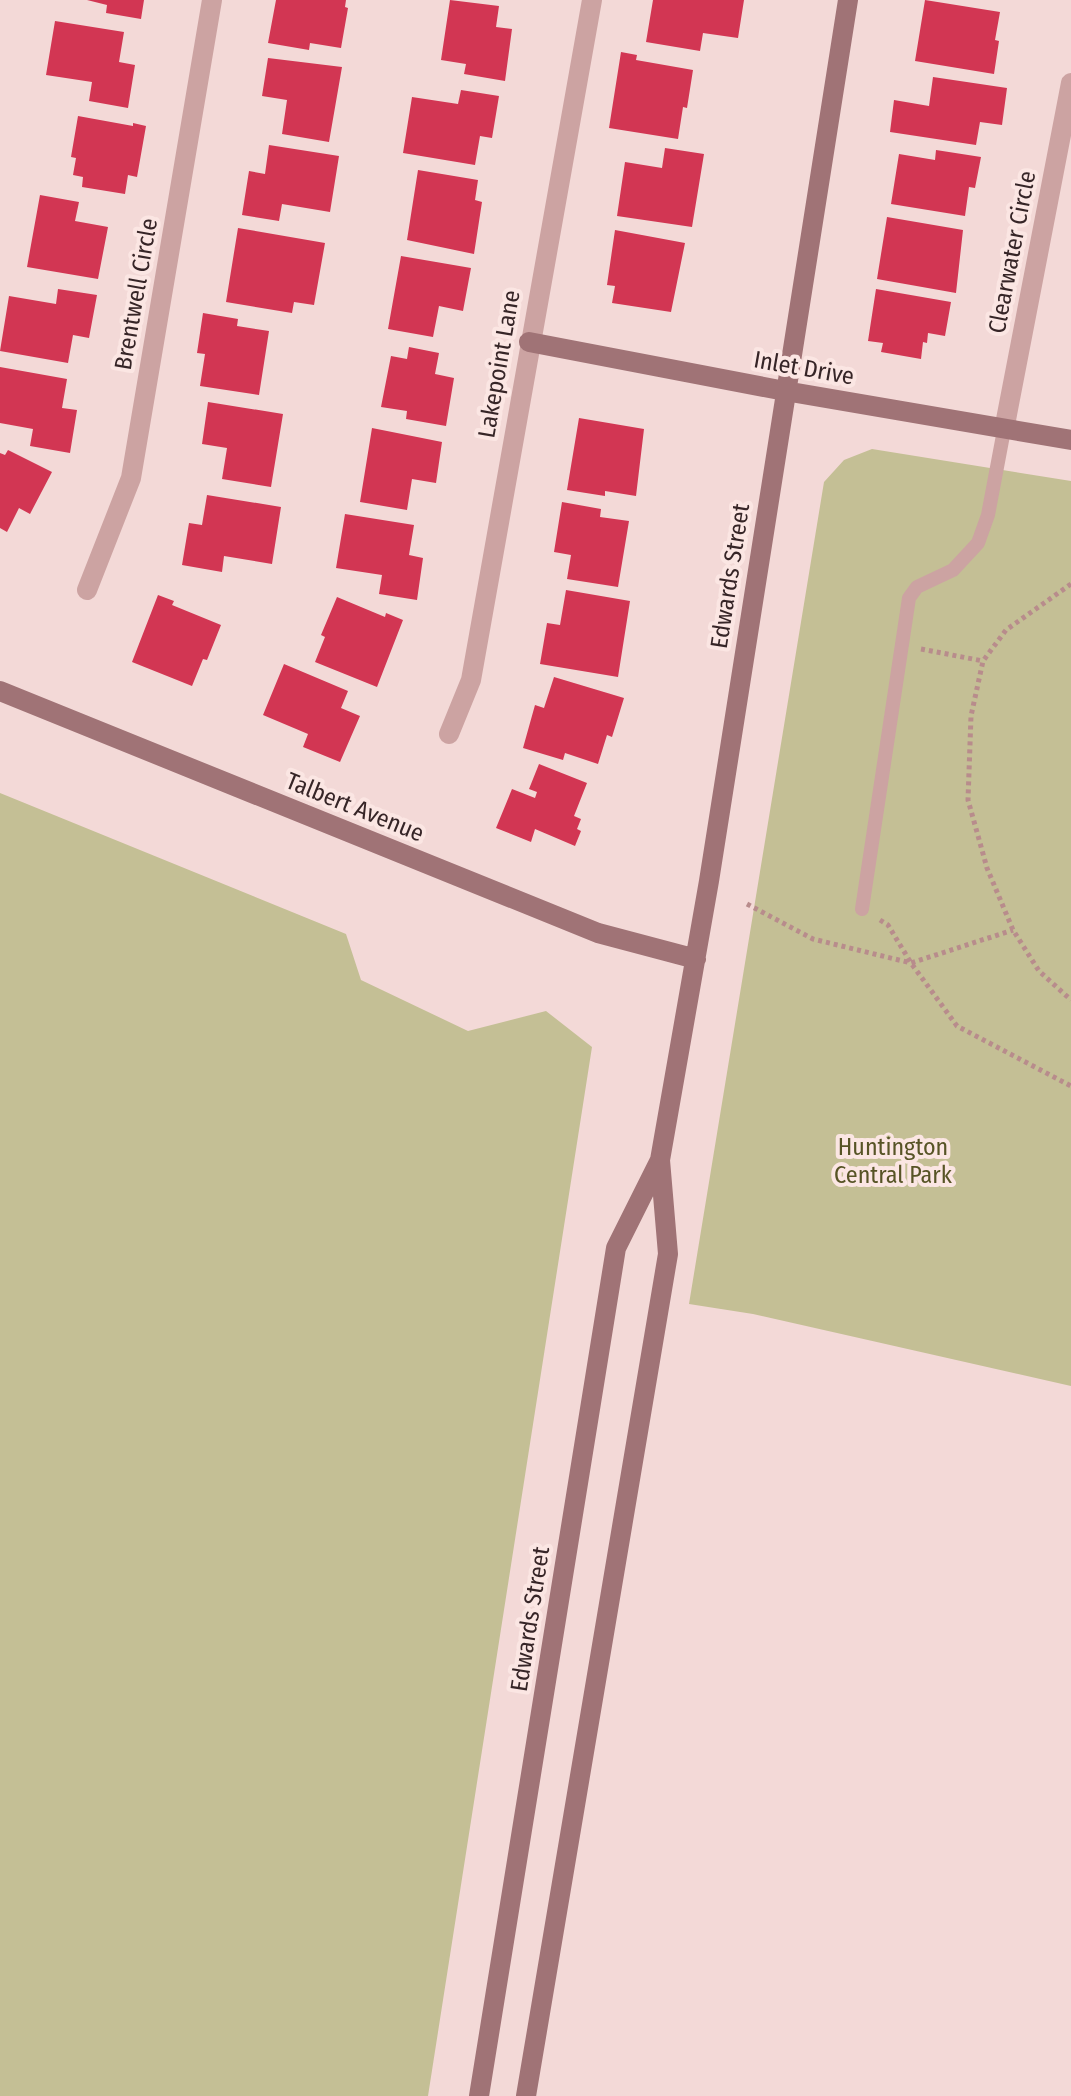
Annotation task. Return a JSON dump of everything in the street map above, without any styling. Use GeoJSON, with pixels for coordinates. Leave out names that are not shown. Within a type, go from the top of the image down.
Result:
{"type":"FeatureCollection","features":[{"type":"Feature","properties":{"kind":"main road","name":"Edwards Street"},"geometry":{"type":"LineString","coordinates":[[526,2096],[668,1254],[660,1160],[696,959],[848,0]]}},
{"type":"Feature","properties":{"kind":"main road","name":"Inlet Drive"},"geometry":{"type":"LineString","coordinates":[[529,342],[785,391],[1071,440]]}},
{"type":"Feature","properties":{"kind":"main road","name":"Talbert Avenue"},"geometry":{"type":"LineString","coordinates":[[0,691],[598,933],[696,959]]}},
{"type":"Feature","properties":{"kind":"main road","name":"Edwards Street"},"geometry":{"type":"LineString","coordinates":[[479,2096],[616,1248],[660,1160]]}},
{"type":"Feature","properties":{"kind":"street","name":"Brentwell Circle"},"geometry":{"type":"LineString","coordinates":[[87,590],[131,478],[212,0]]}},
{"type":"Feature","properties":{"kind":"street","name":"Lakepoint Lane"},"geometry":{"type":"LineString","coordinates":[[449,734],[471,680],[592,0]]}},
{"type":"Feature","properties":{"kind":"street","name":"Clearwater Circle"},"geometry":{"type":"LineString","coordinates":[[1004,430],[1071,83]]}},
{"type":"Feature","properties":{"kind":"lane"},"geometry":{"type":"LineString","coordinates":[[862,909],[909,598],[917,587],[953,570],[978,543],[988,515],[1004,430]]}},
{"type":"Feature","properties":{"kind":"path"},"geometry":{"type":"LineString","coordinates":[[1071,584],[1006,630],[983,661],[971,716],[968,800],[987,868],[1013,930],[1039,971],[1071,1000]]}},
{"type":"Feature","properties":{"kind":"path"},"geometry":{"type":"LineString","coordinates":[[902,645],[983,661]]}},
{"type":"Feature","properties":{"kind":"path"},"geometry":{"type":"LineString","coordinates":[[747,904],[813,939],[911,963],[1013,930]]}},
{"type":"Feature","properties":{"kind":"path"},"geometry":{"type":"LineString","coordinates":[[862,909],[888,925],[911,963],[957,1026],[1071,1086]]}},
{"type":"Feature","properties":{"kind":"green space","name":"Huntington Central Park"},"geometry":{"type":"Polygon","coordinates":[[[872,449],[1071,481],[1071,1386],[753,1314],[689,1304],[824,482],[844,460],[872,449]]]}},
{"type":"Feature","properties":{"kind":"green space"},"geometry":{"type":"Polygon","coordinates":[[[0,793],[346,934],[361,980],[468,1031],[546,1011],[592,1047],[428,2096],[0,2096],[0,793]]]}},
{"type":"Feature","properties":{"kind":"building"},"geometry":{"type":"Polygon","coordinates":[[[87,0],[144,0],[141,19],[106,13],[107,5],[87,0]]]}},
{"type":"Feature","properties":{"kind":"building"},"geometry":{"type":"Polygon","coordinates":[[[276,0],[346,0],[345,7],[348,8],[341,48],[310,43],[309,50],[268,43],[276,0]]]}},
{"type":"Feature","properties":{"kind":"building"},"geometry":{"type":"Polygon","coordinates":[[[450,0],[499,6],[496,27],[512,29],[505,81],[464,74],[466,64],[441,60],[450,0]]]}},
{"type":"Feature","properties":{"kind":"building"},"geometry":{"type":"Polygon","coordinates":[[[653,0],[744,0],[738,38],[703,33],[700,51],[646,42],[653,0]]]}},
{"type":"Feature","properties":{"kind":"building"},"geometry":{"type":"Polygon","coordinates":[[[925,0],[1000,12],[994,74],[915,61],[925,0]]]}},
{"type":"Feature","properties":{"kind":"building"},"geometry":{"type":"Polygon","coordinates":[[[55,21],[124,32],[119,62],[135,65],[128,108],[89,101],[92,82],[46,75],[55,21]]]}},
{"type":"Feature","properties":{"kind":"building"},"geometry":{"type":"Polygon","coordinates":[[[621,52],[637,55],[636,60],[693,70],[678,139],[609,128],[621,52]]]}},
{"type":"Feature","properties":{"kind":"building"},"geometry":{"type":"Polygon","coordinates":[[[268,58],[342,67],[329,142],[282,134],[287,100],[262,96],[268,58]]]}},
{"type":"Feature","properties":{"kind":"building"},"geometry":{"type":"Polygon","coordinates":[[[933,77],[1007,88],[1002,125],[980,122],[976,145],[890,132],[894,100],[929,106],[933,77]]]}},
{"type":"Feature","properties":{"kind":"building"},"geometry":{"type":"Polygon","coordinates":[[[461,90],[499,96],[492,138],[480,136],[475,165],[403,153],[412,97],[458,104],[461,90]]]}},
{"type":"Feature","properties":{"kind":"building"},"geometry":{"type":"Polygon","coordinates":[[[78,116],[146,126],[137,177],[128,175],[125,194],[82,187],[83,177],[73,175],[76,158],[71,157],[78,116]]]}},
{"type":"Feature","properties":{"kind":"building"},"geometry":{"type":"Polygon","coordinates":[[[269,145],[339,156],[330,212],[282,204],[279,221],[242,215],[249,171],[265,174],[269,145]]]}},
{"type":"Feature","properties":{"kind":"building"},"geometry":{"type":"Polygon","coordinates":[[[665,148],[704,154],[692,227],[617,216],[625,162],[662,168],[665,148]]]}},
{"type":"Feature","properties":{"kind":"building"},"geometry":{"type":"Polygon","coordinates":[[[936,150],[981,157],[975,188],[969,187],[965,216],[891,204],[899,154],[935,160],[936,150]]]}},
{"type":"Feature","properties":{"kind":"building"},"geometry":{"type":"Polygon","coordinates":[[[418,170],[478,180],[475,200],[482,202],[474,254],[407,240],[418,170]]]}},
{"type":"Feature","properties":{"kind":"building"},"geometry":{"type":"Polygon","coordinates":[[[40,195],[79,202],[75,221],[108,227],[98,279],[27,267],[40,195]]]}},
{"type":"Feature","properties":{"kind":"building"},"geometry":{"type":"Polygon","coordinates":[[[887,217],[963,230],[956,293],[877,279],[887,217]]]}},
{"type":"Feature","properties":{"kind":"building"},"geometry":{"type":"Polygon","coordinates":[[[238,228],[325,243],[314,305],[294,302],[292,313],[226,302],[238,228]]]}},
{"type":"Feature","properties":{"kind":"building"},"geometry":{"type":"Polygon","coordinates":[[[615,230],[685,243],[671,312],[612,303],[615,286],[607,285],[615,230]]]}},
{"type":"Feature","properties":{"kind":"building"},"geometry":{"type":"Polygon","coordinates":[[[401,256],[471,268],[463,311],[439,306],[433,337],[388,329],[401,256]]]}},
{"type":"Feature","properties":{"kind":"building"},"geometry":{"type":"Polygon","coordinates":[[[58,289],[97,295],[89,338],[73,335],[68,363],[0,351],[9,296],[56,304],[58,289]]]}},
{"type":"Feature","properties":{"kind":"building"},"geometry":{"type":"Polygon","coordinates":[[[876,289],[951,302],[945,336],[928,333],[927,343],[923,342],[921,359],[881,352],[883,343],[868,341],[876,289]]]}},
{"type":"Feature","properties":{"kind":"building"},"geometry":{"type":"Polygon","coordinates":[[[203,313],[238,319],[237,326],[269,331],[259,395],[200,386],[205,354],[197,353],[203,313]]]}},
{"type":"Feature","properties":{"kind":"building"},"geometry":{"type":"Polygon","coordinates":[[[409,347],[439,353],[435,374],[454,378],[446,426],[406,419],[407,411],[381,407],[391,356],[407,359],[409,347]]]}},
{"type":"Feature","properties":{"kind":"building"},"geometry":{"type":"Polygon","coordinates":[[[0,367],[67,379],[62,408],[77,410],[70,453],[30,446],[33,429],[0,423],[0,367]]]}},
{"type":"Feature","properties":{"kind":"building"},"geometry":{"type":"Polygon","coordinates":[[[208,402],[283,414],[271,487],[222,479],[227,448],[202,444],[208,402]]]}},
{"type":"Feature","properties":{"kind":"building"},"geometry":{"type":"Polygon","coordinates":[[[579,418],[644,429],[636,496],[605,491],[605,496],[567,490],[579,418]]]}},
{"type":"Feature","properties":{"kind":"building"},"geometry":{"type":"Polygon","coordinates":[[[372,428],[442,442],[436,483],[412,479],[407,510],[360,502],[372,428]]]}},
{"type":"Feature","properties":{"kind":"building"},"geometry":{"type":"Polygon","coordinates":[[[8,450],[52,472],[30,514],[19,508],[7,532],[0,528],[0,453],[5,455],[8,450]]]}},
{"type":"Feature","properties":{"kind":"building"},"geometry":{"type":"Polygon","coordinates":[[[207,495],[281,507],[272,564],[224,556],[222,572],[182,565],[189,523],[202,525],[207,495]]]}},
{"type":"Feature","properties":{"kind":"building"},"geometry":{"type":"Polygon","coordinates":[[[562,502],[601,509],[600,517],[629,521],[618,587],[567,579],[571,555],[554,552],[562,502]]]}},
{"type":"Feature","properties":{"kind":"building"},"geometry":{"type":"Polygon","coordinates":[[[345,514],[414,525],[409,555],[423,558],[417,600],[379,594],[382,575],[336,568],[345,514]]]}},
{"type":"Feature","properties":{"kind":"building"},"geometry":{"type":"Polygon","coordinates":[[[566,590],[630,601],[618,677],[540,664],[547,623],[560,625],[566,590]]]}},
{"type":"Feature","properties":{"kind":"building"},"geometry":{"type":"Polygon","coordinates":[[[158,595],[174,601],[172,605],[221,625],[192,686],[132,662],[158,595]]]}},
{"type":"Feature","properties":{"kind":"building"},"geometry":{"type":"Polygon","coordinates":[[[337,597],[385,617],[386,613],[403,620],[377,687],[315,662],[325,637],[321,635],[337,597]]]}},
{"type":"Feature","properties":{"kind":"building"},"geometry":{"type":"Polygon","coordinates":[[[284,664],[348,691],[341,708],[360,716],[340,762],[303,747],[308,734],[263,715],[284,664]]]}},
{"type":"Feature","properties":{"kind":"building"},"geometry":{"type":"Polygon","coordinates":[[[554,677],[624,698],[612,737],[607,735],[598,764],[565,753],[563,760],[523,748],[535,705],[544,708],[554,677]]]}},
{"type":"Feature","properties":{"kind":"building"},"geometry":{"type":"Polygon","coordinates":[[[539,764],[587,783],[574,816],[581,819],[577,829],[581,831],[575,846],[535,829],[531,842],[496,828],[512,789],[535,798],[537,792],[529,789],[539,764]]]}}]}
